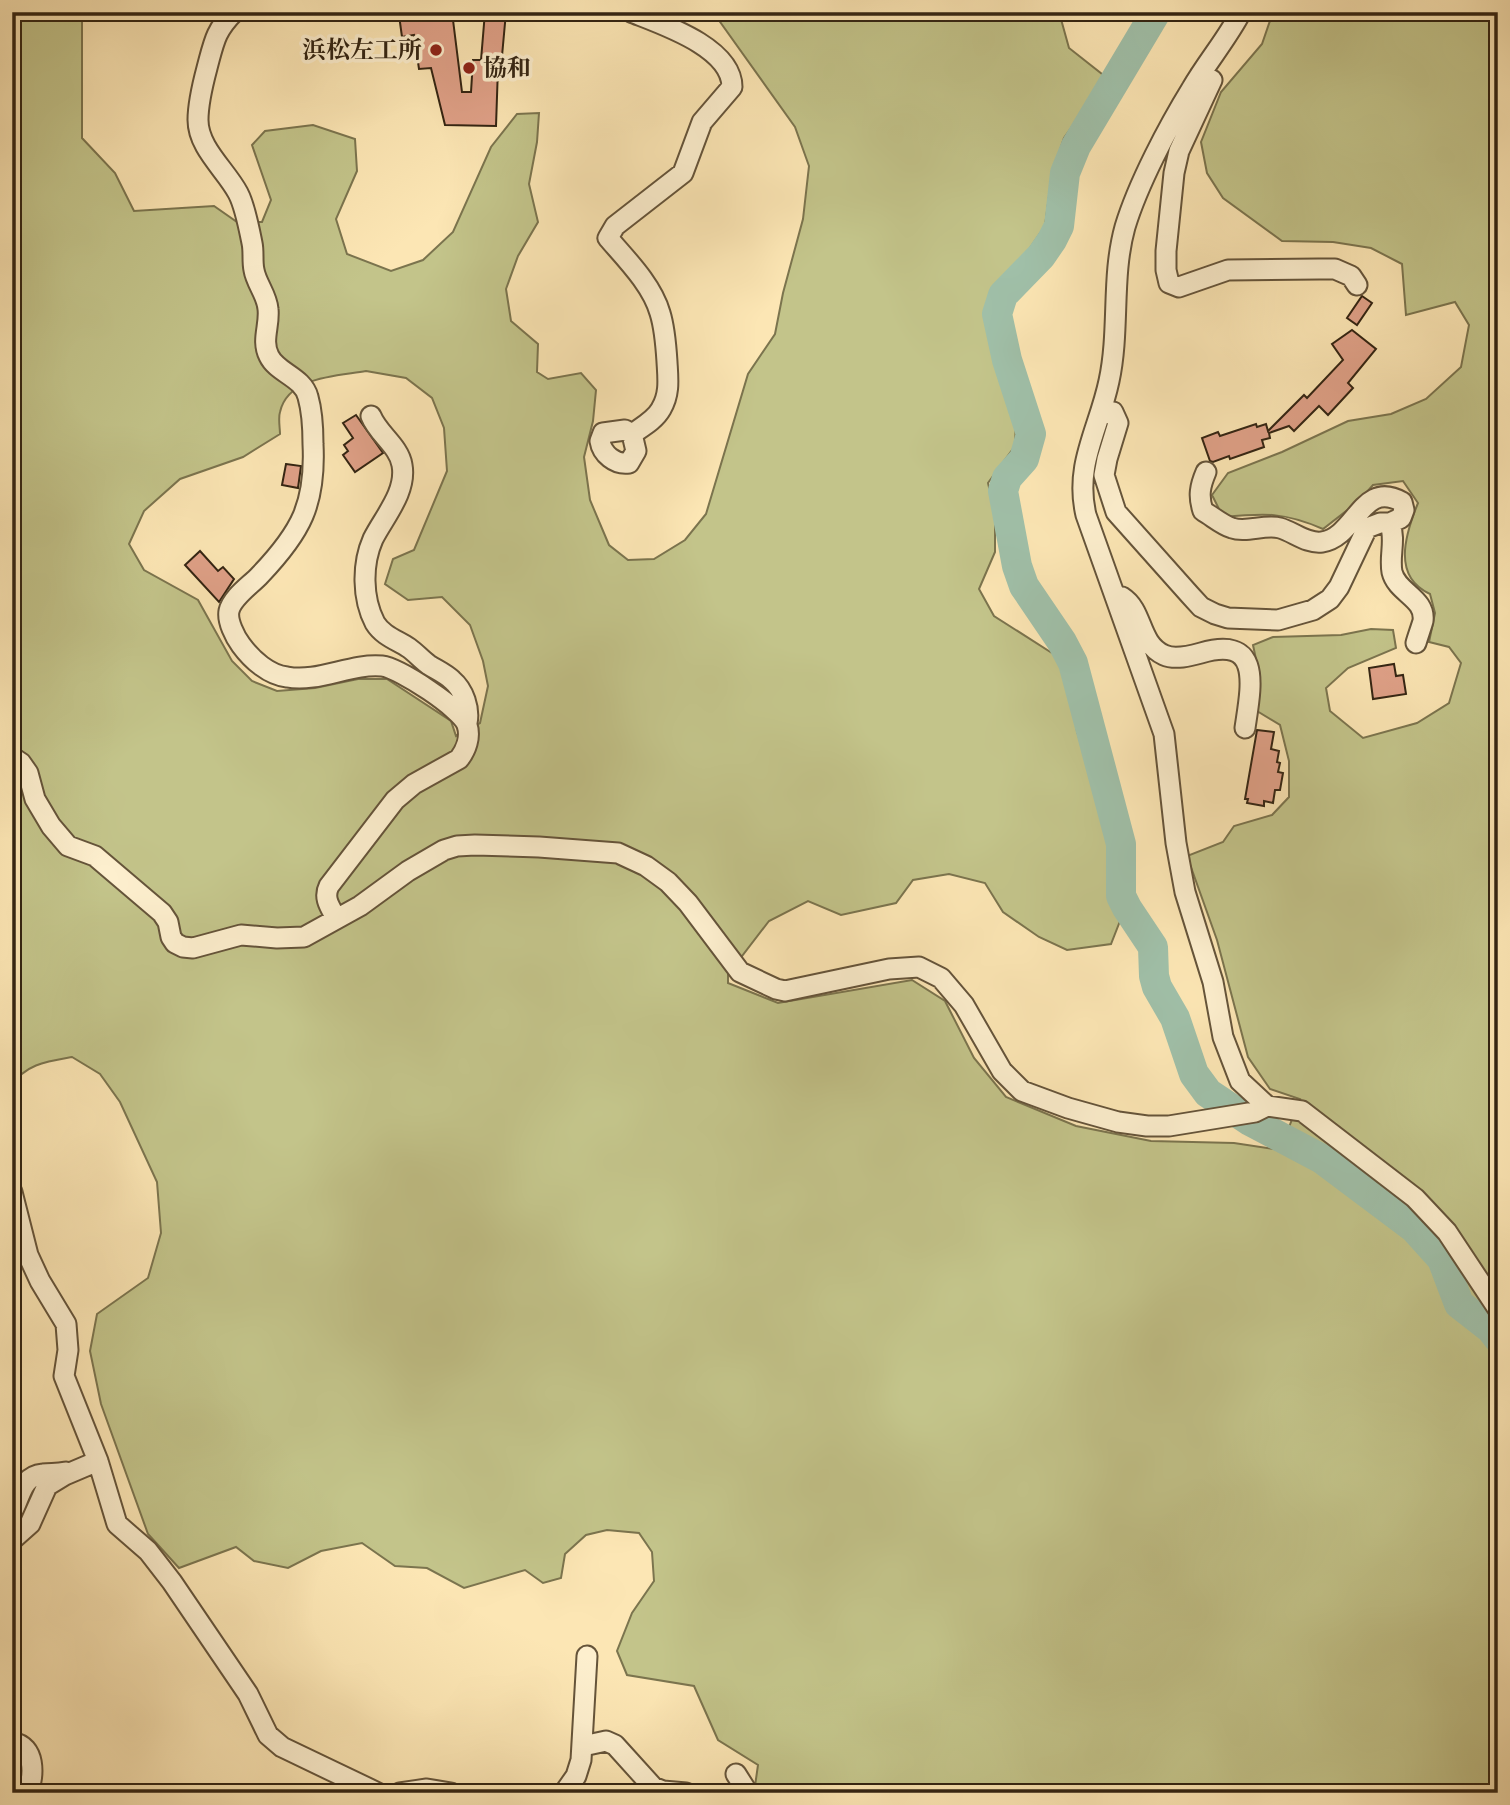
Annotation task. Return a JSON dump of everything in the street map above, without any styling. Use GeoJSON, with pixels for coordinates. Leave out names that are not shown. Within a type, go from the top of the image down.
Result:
{"type":"FeatureCollection","features":[{"type":"Feature","properties":{"kind":"street"},"geometry":{"type":"LineString","coordinates":[[234,12],[220,26],[214,42],[205,75],[198,121],[208,150],[239,194],[253,245],[254,270],[268,305],[264,345],[276,366],[302,385],[308,398],[313,434],[314,476],[310,500],[290,540],[233,602],[228,611],[230,621],[242,647],[271,672],[293,678],[383,666],[412,680],[461,714],[467,723]]}},
{"type":"Feature","properties":{"kind":"street"},"geometry":{"type":"LineString","coordinates":[[631,12],[670,26],[700,44],[716,55],[732,78],[732,87],[702,122],[683,173],[615,226],[608,238],[648,289],[660,311],[664,329],[669,384],[666,399],[659,412],[632,434]]}},
{"type":"Feature","properties":{"kind":"street"},"geometry":{"type":"LineString","coordinates":[[1241,12],[1178,113],[1144,180],[1125,229],[1118,267],[1114,349],[1101,411],[1083,473],[1082,489],[1086,515],[1164,734],[1176,843],[1185,892],[1213,982],[1223,1037],[1240,1081],[1267,1106],[1302,1111],[1415,1198],[1447,1232],[1498,1309]]}},
{"type":"Feature","properties":{"kind":"street"},"geometry":{"type":"LineString","coordinates":[[1200,75],[1212,80],[1179,151],[1174,173],[1166,251],[1169,284],[1179,287],[1228,270],[1335,269],[1351,276],[1356,285]]}},
{"type":"Feature","properties":{"kind":"street"},"geometry":{"type":"LineString","coordinates":[[1101,411],[1113,412],[1118,423],[1104,475],[1116,512],[1195,601],[1228,618],[1278,620],[1313,610],[1330,599],[1339,587],[1367,528],[1401,518],[1404,510],[1402,502],[1386,496],[1369,501],[1342,532],[1320,542],[1309,541],[1280,528],[1265,526],[1233,529],[1203,511],[1199,499],[1206,472]]}},
{"type":"Feature","properties":{"kind":"street"},"geometry":{"type":"LineString","coordinates":[[336,918],[327,899],[328,886],[395,800],[414,784],[459,759],[467,744],[469,713],[460,690],[452,680],[385,634],[375,623],[366,597],[365,576],[373,539],[394,501],[403,476],[397,452],[374,424],[371,416]]}},
{"type":"Feature","properties":{"kind":"street"},"geometry":{"type":"LineString","coordinates":[[1390,523],[1394,536],[1391,569],[1395,582],[1421,606],[1423,619],[1416,643]]}},
{"type":"Feature","properties":{"kind":"street"},"geometry":{"type":"LineString","coordinates":[[1115,598],[1122,597],[1132,604],[1150,646],[1167,657],[1187,657],[1215,649],[1229,649],[1241,654],[1247,664],[1252,684],[1245,728]]}},
{"type":"Feature","properties":{"kind":"street"},"geometry":{"type":"LineString","coordinates":[[12,757],[21,763],[28,773],[35,799],[51,826],[68,846],[95,856],[162,913],[169,922],[171,937],[183,947],[193,948],[241,935],[304,937],[360,906],[408,871],[444,850],[457,846],[539,847],[618,853],[646,866],[668,882],[688,903],[740,972],[776,989],[785,991],[889,969],[919,967],[941,978],[964,1005],[1002,1071],[1021,1091],[1118,1122],[1147,1126],[1169,1126],[1255,1112],[1267,1106]]}},
{"type":"Feature","properties":{"kind":"street"},"geometry":{"type":"LineString","coordinates":[[12,1192],[28,1255],[66,1324],[68,1350],[64,1376],[98,1461],[117,1524],[149,1550],[173,1583],[248,1694],[268,1735],[282,1747],[378,1793]]}},
{"type":"Feature","properties":{"kind":"street"},"geometry":{"type":"LineString","coordinates":[[12,1540],[30,1524],[47,1486],[98,1461]]}},
{"type":"Feature","properties":{"kind":"street"},"geometry":{"type":"LineString","coordinates":[[12,1512],[22,1488],[35,1475],[55,1475],[77,1470]]}},
{"type":"Feature","properties":{"kind":"street"},"geometry":{"type":"LineString","coordinates":[[564,1793],[576,1776],[583,1746],[587,1656]]}},
{"type":"Feature","properties":{"kind":"street"},"geometry":{"type":"LineString","coordinates":[[583,1746],[606,1741],[615,1745],[653,1787],[663,1791],[686,1793]]}},
{"type":"Feature","properties":{"kind":"street"},"geometry":{"type":"LineString","coordinates":[[12,1742],[23,1747],[31,1760],[28,1793]]}},
{"type":"Feature","properties":{"kind":"street"},"geometry":{"type":"LineString","coordinates":[[736,1774],[748,1793]]}},
{"type":"Feature","properties":{"kind":"street"},"geometry":{"type":"LineString","coordinates":[[400,1793],[427,1790],[451,1793]]}},
{"type":"Feature","properties":{"kind":"green space"},"geometry":{"type":"Polygon","coordinates":[[[12,12],[82,12],[82,138],[115,173],[134,211],[214,206],[237,222],[262,222],[271,200],[252,145],[265,131],[313,125],[355,139],[357,171],[336,219],[347,254],[391,271],[423,260],[453,232],[491,147],[517,114],[539,113],[529,184],[538,222],[518,256],[506,289],[511,321],[538,344],[537,372],[548,379],[581,373],[596,390],[593,421],[584,457],[590,500],[609,545],[628,560],[654,559],[685,540],[706,514],[748,374],[775,334],[803,219],[809,166],[795,127],[713,12],[1059,12],[1069,48],[1107,78],[1064,138],[1052,174],[1045,226],[1026,254],[995,289],[992,316],[999,379],[1016,418],[1015,446],[988,483],[995,513],[995,552],[979,589],[994,616],[1066,662],[1077,731],[1111,859],[1112,898],[1120,921],[1111,944],[1067,950],[1039,937],[1003,912],[985,883],[949,874],[913,880],[896,903],[841,915],[808,901],[769,921],[728,971],[728,983],[778,1003],[912,980],[945,1001],[974,1058],[1006,1097],[1076,1126],[1151,1141],[1234,1143],[1280,1150],[1300,1099],[1270,1089],[1248,1057],[1217,940],[1187,856],[1223,842],[1234,826],[1272,815],[1289,797],[1289,761],[1280,725],[1257,711],[1260,678],[1253,645],[1273,637],[1341,635],[1371,629],[1393,630],[1396,648],[1348,668],[1326,688],[1330,711],[1363,738],[1417,723],[1449,703],[1461,663],[1449,647],[1429,642],[1435,613],[1430,594],[1418,587],[1410,577],[1405,554],[1409,528],[1418,503],[1403,481],[1373,485],[1359,501],[1323,529],[1297,519],[1274,515],[1223,517],[1212,495],[1228,473],[1282,452],[1348,421],[1391,414],[1426,399],[1461,367],[1469,325],[1455,302],[1406,315],[1402,264],[1371,248],[1333,242],[1282,241],[1223,198],[1207,173],[1201,142],[1221,92],[1262,44],[1273,12],[1498,12],[1498,1793],[754,1793],[758,1765],[718,1740],[694,1686],[627,1675],[617,1651],[632,1613],[654,1581],[652,1552],[639,1533],[607,1530],[586,1535],[565,1554],[561,1578],[543,1583],[525,1570],[464,1588],[427,1568],[395,1566],[362,1543],[321,1551],[288,1568],[254,1561],[236,1547],[179,1568],[148,1534],[101,1404],[90,1351],[97,1314],[148,1278],[161,1233],[157,1182],[120,1102],[100,1074],[72,1057],[30,1068],[12,1086],[12,777],[27,761],[17,743],[12,740],[12,12]],[[366,371],[329,377],[303,385],[285,400],[279,414],[280,434],[243,457],[180,479],[144,511],[129,544],[144,570],[198,600],[232,661],[252,681],[277,691],[315,688],[358,679],[387,679],[451,721],[456,736],[480,723],[488,686],[483,661],[470,625],[442,597],[408,600],[385,584],[393,559],[414,550],[447,471],[444,428],[432,398],[406,378],[366,371]]]}},
{"type":"Feature","properties":{"kind":"building","name":"協和"},"geometry":{"type":"Polygon","coordinates":[[[452,12],[462,92],[471,92],[473,60],[481,60],[485,12],[506,12],[501,67],[498,67],[496,126],[445,125],[431,68],[419,69],[414,35],[402,37],[399,15],[452,12]]]}},
{"type":"Feature","properties":{"kind":"building"},"geometry":{"type":"Polygon","coordinates":[[[1362,296],[1372,303],[1357,325],[1347,318],[1362,296]]]}},
{"type":"Feature","properties":{"kind":"building"},"geometry":{"type":"Polygon","coordinates":[[[1352,330],[1376,349],[1348,383],[1353,388],[1328,415],[1319,406],[1294,431],[1289,426],[1269,433],[1270,438],[1262,440],[1264,447],[1230,459],[1229,456],[1210,461],[1202,438],[1218,432],[1220,436],[1256,424],[1257,427],[1266,424],[1268,431],[1304,395],[1307,398],[1343,360],[1332,344],[1352,330]]]}},
{"type":"Feature","properties":{"kind":"building"},"geometry":{"type":"Polygon","coordinates":[[[356,415],[383,453],[355,472],[343,455],[348,451],[344,445],[353,438],[343,423],[356,415]]]}},
{"type":"Feature","properties":{"kind":"building"},"geometry":{"type":"Polygon","coordinates":[[[286,464],[301,466],[298,488],[282,485],[286,464]]]}},
{"type":"Feature","properties":{"kind":"building"},"geometry":{"type":"Polygon","coordinates":[[[200,551],[218,571],[223,567],[234,579],[219,602],[185,565],[200,551]]]}},
{"type":"Feature","properties":{"kind":"building"},"geometry":{"type":"Polygon","coordinates":[[[1394,664],[1396,676],[1403,675],[1406,694],[1373,699],[1369,668],[1394,664]]]}},
{"type":"Feature","properties":{"kind":"building"},"geometry":{"type":"Polygon","coordinates":[[[1257,730],[1274,732],[1271,749],[1279,751],[1278,772],[1283,773],[1280,790],[1275,790],[1273,803],[1264,801],[1264,806],[1247,803],[1248,799],[1245,799],[1257,730]]]}},
{"type":"Feature","properties":{"kind":"waterway"},"geometry":{"type":"LineString","coordinates":[[1156,12],[1076,146],[1065,173],[1059,226],[1052,240],[1041,256],[1003,295],[997,314],[1007,360],[1031,434],[1024,459],[1007,478],[1003,491],[1017,566],[1024,586],[1073,663],[1121,844],[1121,896],[1153,947],[1157,987],[1175,1018],[1194,1074],[1208,1093],[1250,1121],[1322,1159],[1414,1228],[1442,1259],[1459,1304],[1491,1329],[1498,1338]]}},
{"type":"Feature","properties":{"kind":"place","name":"浜松左工所"},"geometry":{"type":"Point","coordinates":[436,50]}},
{"type":"Feature","properties":{"kind":"place","name":"協和"},"geometry":{"type":"Point","coordinates":[469,68]}}]}
